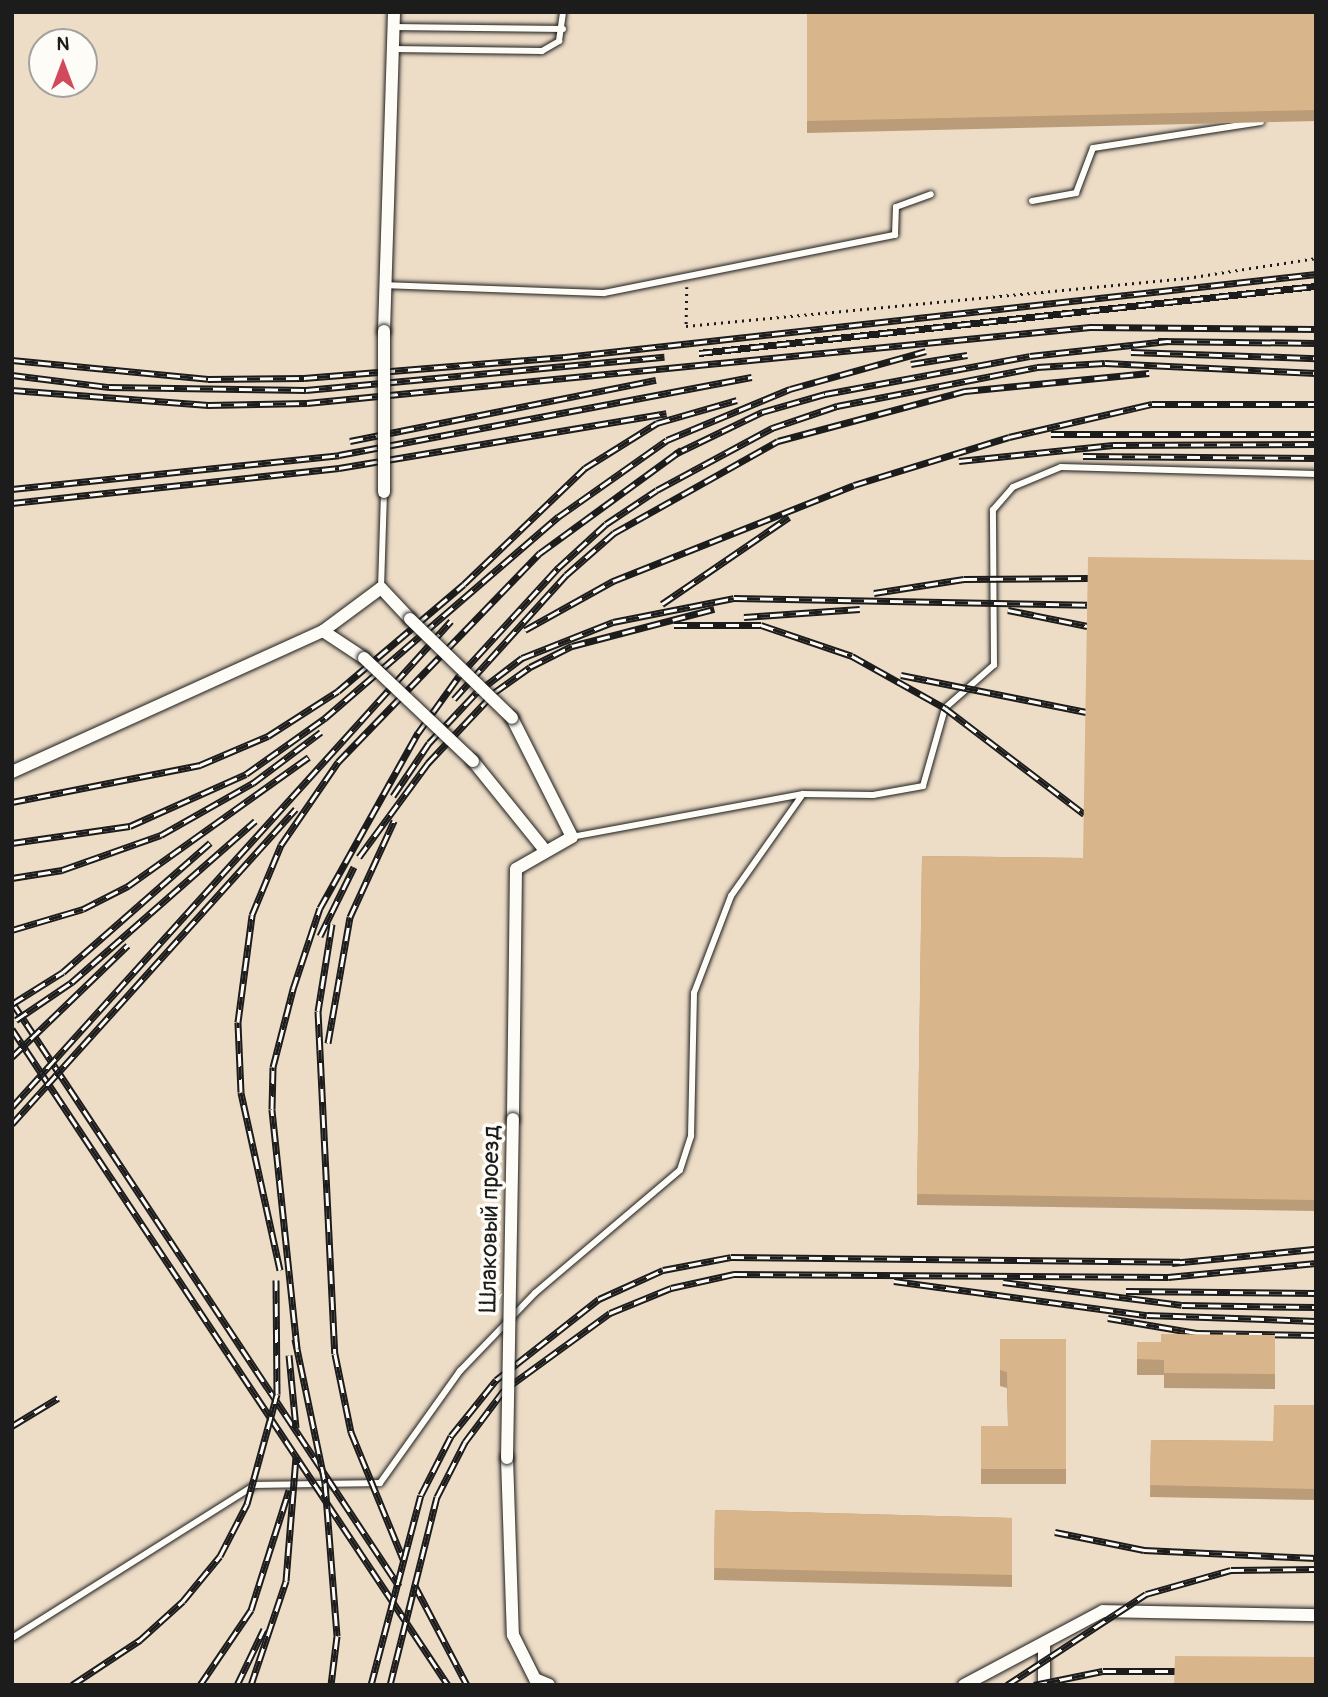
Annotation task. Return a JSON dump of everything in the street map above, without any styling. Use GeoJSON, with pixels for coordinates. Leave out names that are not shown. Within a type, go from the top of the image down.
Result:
{"type":"FeatureCollection","features":[{"type":"Feature","properties":{"kind":"street"},"geometry":{"type":"LineString","coordinates":[[384,492],[384,331],[394,12]]}},
{"type":"Feature","properties":{"kind":"street"},"geometry":{"type":"LineString","coordinates":[[12,772],[323,631],[381,588],[512,718],[572,837]]}},
{"type":"Feature","properties":{"kind":"street"},"geometry":{"type":"LineString","coordinates":[[323,631],[364,658],[473,761],[544,849]]}},
{"type":"Feature","properties":{"kind":"street","name":"Шлаковый проезд"},"geometry":{"type":"LineString","coordinates":[[549,1685],[535,1679],[513,1635],[507,1458],[516,869],[544,849],[572,837]]}},
{"type":"Feature","properties":{"kind":"street"},"geometry":{"type":"LineString","coordinates":[[964,1685],[1103,1611],[1316,1615]]}},
{"type":"Feature","properties":{"kind":"street"},"geometry":{"type":"LineString","coordinates":[[1044,1644],[1044,1685]]}},
{"type":"Feature","properties":{"kind":"lane"},"geometry":{"type":"LineString","coordinates":[[393,48],[542,51],[559,41],[563,29],[563,12]]}},
{"type":"Feature","properties":{"kind":"lane"},"geometry":{"type":"LineString","coordinates":[[394,27],[563,29]]}},
{"type":"Feature","properties":{"kind":"lane"},"geometry":{"type":"LineString","coordinates":[[1032,201],[1076,193],[1093,148],[1267,121]]}},
{"type":"Feature","properties":{"kind":"lane"},"geometry":{"type":"LineString","coordinates":[[385,285],[604,293],[895,235],[896,207],[931,194]]}},
{"type":"Feature","properties":{"kind":"lane"},"geometry":{"type":"LineString","coordinates":[[572,837],[803,794],[873,795],[923,786],[945,708],[994,665],[993,510],[1013,487],[1061,467],[1316,474]]}},
{"type":"Feature","properties":{"kind":"lane"},"geometry":{"type":"LineString","coordinates":[[381,588],[384,492]]}},
{"type":"Feature","properties":{"kind":"lane"},"geometry":{"type":"LineString","coordinates":[[12,1637],[255,1485],[380,1483],[460,1371],[535,1293],[680,1170],[691,1136],[694,993],[731,896],[803,794]]}},
{"type":"Feature","properties":{"kind":"path"},"geometry":{"type":"LineString","coordinates":[[687,276],[686,326],[1187,278],[1316,258]]}},
{"type":"Feature","properties":{"kind":"shaded area"},"geometry":{"type":"Polygon","coordinates":[[[12,12],[1316,12],[1316,1685],[12,1685],[12,12]]]}},
{"type":"Feature","properties":{"kind":"building"},"geometry":{"type":"Polygon","coordinates":[[[807,12],[1316,12],[1316,110],[807,121],[807,12]]]}},
{"type":"Feature","properties":{"kind":"building"},"geometry":{"type":"Polygon","coordinates":[[[1088,557],[1316,560],[1316,1200],[917,1194],[922,856],[1083,858],[1088,557]]]}},
{"type":"Feature","properties":{"kind":"building"},"geometry":{"type":"Polygon","coordinates":[[[1161,1334],[1275,1335],[1275,1374],[1164,1373],[1164,1360],[1137,1359],[1137,1342],[1161,1342],[1161,1334]]]}},
{"type":"Feature","properties":{"kind":"building"},"geometry":{"type":"Polygon","coordinates":[[[1000,1339],[1066,1339],[1066,1469],[981,1469],[981,1426],[1008,1426],[1007,1372],[1000,1370],[1000,1339]]]}},
{"type":"Feature","properties":{"kind":"building"},"geometry":{"type":"Polygon","coordinates":[[[1274,1405],[1316,1405],[1316,1489],[1150,1485],[1151,1440],[1273,1441],[1274,1405]]]}},
{"type":"Feature","properties":{"kind":"building"},"geometry":{"type":"Polygon","coordinates":[[[715,1510],[1012,1518],[1012,1575],[714,1568],[715,1510]]]}},
{"type":"Feature","properties":{"kind":"building"},"geometry":{"type":"Polygon","coordinates":[[[1175,1656],[1316,1657],[1316,1685],[1174,1685],[1175,1656]]]}},
{"type":"Feature","properties":{"kind":"railway"},"geometry":{"type":"LineString","coordinates":[[12,360],[208,379],[304,378],[565,357],[1316,274]]}},
{"type":"Feature","properties":{"kind":"railway"},"geometry":{"type":"LineString","coordinates":[[699,353],[1316,286]]}},
{"type":"Feature","properties":{"kind":"railway"},"geometry":{"type":"LineString","coordinates":[[12,390],[208,405],[307,403],[1090,327],[1316,329]]}},
{"type":"Feature","properties":{"kind":"railway"},"geometry":{"type":"LineString","coordinates":[[1158,341],[1316,343]]}},
{"type":"Feature","properties":{"kind":"railway"},"geometry":{"type":"LineString","coordinates":[[675,454],[762,412],[825,394],[1030,356],[1168,341]]}},
{"type":"Feature","properties":{"kind":"railway"},"geometry":{"type":"LineString","coordinates":[[12,843],[130,826],[246,774],[325,718],[558,517],[667,440],[790,389],[926,351]]}},
{"type":"Feature","properties":{"kind":"railway"},"geometry":{"type":"LineString","coordinates":[[1131,352],[1316,358]]}},
{"type":"Feature","properties":{"kind":"railway"},"geometry":{"type":"LineString","coordinates":[[911,364],[967,355]]}},
{"type":"Feature","properties":{"kind":"railway"},"geometry":{"type":"LineString","coordinates":[[12,375],[109,387],[306,390],[664,357]]}},
{"type":"Feature","properties":{"kind":"railway"},"geometry":{"type":"LineString","coordinates":[[297,1348],[272,1109],[273,1067],[293,989],[320,908],[418,733],[459,676],[558,568],[606,524],[657,490],[772,428],[837,406],[1037,367],[1105,363],[1316,373]]}},
{"type":"Feature","properties":{"kind":"railway"},"geometry":{"type":"LineString","coordinates":[[454,699],[566,575],[614,533],[778,441],[965,391],[1149,373]]}},
{"type":"Feature","properties":{"kind":"railway"},"geometry":{"type":"LineString","coordinates":[[12,489],[339,455],[752,377]]}},
{"type":"Feature","properties":{"kind":"railway"},"geometry":{"type":"LineString","coordinates":[[350,441],[656,380]]}},
{"type":"Feature","properties":{"kind":"railway"},"geometry":{"type":"LineString","coordinates":[[12,802],[200,765],[268,736],[338,691],[464,584],[585,468],[657,423],[737,400]]}},
{"type":"Feature","properties":{"kind":"railway"},"geometry":{"type":"LineString","coordinates":[[525,630],[613,581],[854,485],[1009,437],[1152,404],[1316,404]]}},
{"type":"Feature","properties":{"kind":"railway"},"geometry":{"type":"LineString","coordinates":[[12,503],[339,468],[666,413]]}},
{"type":"Feature","properties":{"kind":"railway"},"geometry":{"type":"LineString","coordinates":[[1051,434],[1316,434]]}},
{"type":"Feature","properties":{"kind":"railway"},"geometry":{"type":"LineString","coordinates":[[959,461],[1113,445],[1316,444]]}},
{"type":"Feature","properties":{"kind":"railway"},"geometry":{"type":"LineString","coordinates":[[280,1270],[241,1092],[238,1022],[252,915],[281,845],[338,762],[540,553],[681,450]]}},
{"type":"Feature","properties":{"kind":"railway"},"geometry":{"type":"LineString","coordinates":[[1083,456],[1316,458]]}},
{"type":"Feature","properties":{"kind":"railway"},"geometry":{"type":"LineString","coordinates":[[662,604],[789,517]]}},
{"type":"Feature","properties":{"kind":"railway"},"geometry":{"type":"LineString","coordinates":[[874,593],[964,579],[1088,578]]}},
{"type":"Feature","properties":{"kind":"railway"},"geometry":{"type":"LineString","coordinates":[[393,796],[429,743],[476,693],[522,658],[613,622],[734,598],[1087,605]]}},
{"type":"Feature","properties":{"kind":"railway"},"geometry":{"type":"LineString","coordinates":[[359,857],[428,763],[495,692],[530,667],[572,646],[714,609]]}},
{"type":"Feature","properties":{"kind":"railway"},"geometry":{"type":"LineString","coordinates":[[744,617],[860,609]]}},
{"type":"Feature","properties":{"kind":"railway"},"geometry":{"type":"LineString","coordinates":[[1008,610],[1087,626]]}},
{"type":"Feature","properties":{"kind":"railway"},"geometry":{"type":"LineString","coordinates":[[12,1107],[451,621]]}},
{"type":"Feature","properties":{"kind":"railway"},"geometry":{"type":"LineString","coordinates":[[674,625],[761,625],[852,656],[945,708],[1084,814]]}},
{"type":"Feature","properties":{"kind":"railway"},"geometry":{"type":"LineString","coordinates":[[901,675],[1086,712]]}},
{"type":"Feature","properties":{"kind":"railway"},"geometry":{"type":"LineString","coordinates":[[12,878],[62,870],[161,835],[253,783],[321,732]]}},
{"type":"Feature","properties":{"kind":"railway"},"geometry":{"type":"LineString","coordinates":[[12,930],[83,909],[128,886],[309,757]]}},
{"type":"Feature","properties":{"kind":"railway"},"geometry":{"type":"LineString","coordinates":[[12,1124],[296,809]]}},
{"type":"Feature","properties":{"kind":"railway"},"geometry":{"type":"LineString","coordinates":[[16,1020],[72,982],[255,821]]}},
{"type":"Feature","properties":{"kind":"railway"},"geometry":{"type":"LineString","coordinates":[[328,1043],[350,917],[394,821]]}},
{"type":"Feature","properties":{"kind":"railway"},"geometry":{"type":"LineString","coordinates":[[12,1004],[63,972],[210,843]]}},
{"type":"Feature","properties":{"kind":"railway"},"geometry":{"type":"LineString","coordinates":[[320,936],[354,867]]}},
{"type":"Feature","properties":{"kind":"railway"},"geometry":{"type":"LineString","coordinates":[[332,924],[318,1011],[335,1354],[351,1432],[404,1561]]}},
{"type":"Feature","properties":{"kind":"railway"},"geometry":{"type":"LineString","coordinates":[[12,1057],[128,945]]}},
{"type":"Feature","properties":{"kind":"railway"},"geometry":{"type":"LineString","coordinates":[[12,1002],[399,1586]]}},
{"type":"Feature","properties":{"kind":"railway"},"geometry":{"type":"LineString","coordinates":[[12,1029],[448,1685]]}},
{"type":"Feature","properties":{"kind":"railway"},"geometry":{"type":"LineString","coordinates":[[1172,1263],[1316,1249]]}},
{"type":"Feature","properties":{"kind":"railway"},"geometry":{"type":"LineString","coordinates":[[371,1685],[421,1495],[451,1436],[496,1380],[599,1299],[663,1270],[731,1257],[1180,1262]]}},
{"type":"Feature","properties":{"kind":"railway"},"geometry":{"type":"LineString","coordinates":[[390,1685],[437,1497],[465,1442],[504,1390],[610,1313],[671,1288],[734,1274],[1168,1277],[1316,1263]]}},
{"type":"Feature","properties":{"kind":"railway"},"geometry":{"type":"LineString","coordinates":[[72,1685],[140,1640],[183,1601],[220,1556],[247,1504],[277,1394],[276,1280]]}},
{"type":"Feature","properties":{"kind":"railway"},"geometry":{"type":"LineString","coordinates":[[894,1281],[1147,1315],[1316,1321]]}},
{"type":"Feature","properties":{"kind":"railway"},"geometry":{"type":"LineString","coordinates":[[1003,1282],[1182,1305],[1316,1307]]}},
{"type":"Feature","properties":{"kind":"railway"},"geometry":{"type":"LineString","coordinates":[[1126,1291],[1316,1293]]}},
{"type":"Feature","properties":{"kind":"railway"},"geometry":{"type":"LineString","coordinates":[[1108,1318],[1197,1333],[1316,1335]]}},
{"type":"Feature","properties":{"kind":"railway"},"geometry":{"type":"LineString","coordinates":[[295,1339],[325,1483],[337,1636],[331,1685]]}},
{"type":"Feature","properties":{"kind":"railway"},"geometry":{"type":"LineString","coordinates":[[289,1355],[296,1428]]}},
{"type":"Feature","properties":{"kind":"railway"},"geometry":{"type":"LineString","coordinates":[[12,1426],[58,1398]]}},
{"type":"Feature","properties":{"kind":"railway"},"geometry":{"type":"LineString","coordinates":[[251,1685],[286,1581],[296,1456]]}},
{"type":"Feature","properties":{"kind":"railway"},"geometry":{"type":"LineString","coordinates":[[200,1685],[251,1610],[289,1490]]}},
{"type":"Feature","properties":{"kind":"railway"},"geometry":{"type":"LineString","coordinates":[[1055,1532],[1144,1550],[1316,1558]]}},
{"type":"Feature","properties":{"kind":"railway"},"geometry":{"type":"LineString","coordinates":[[1007,1685],[1146,1594],[1231,1570],[1316,1569]]}},
{"type":"Feature","properties":{"kind":"railway"},"geometry":{"type":"LineString","coordinates":[[414,1584],[467,1685]]}},
{"type":"Feature","properties":{"kind":"railway"},"geometry":{"type":"LineString","coordinates":[[237,1685],[264,1629]]}},
{"type":"Feature","properties":{"kind":"railway"},"geometry":{"type":"LineString","coordinates":[[1034,1685],[1103,1671],[1175,1671]]}}]}
